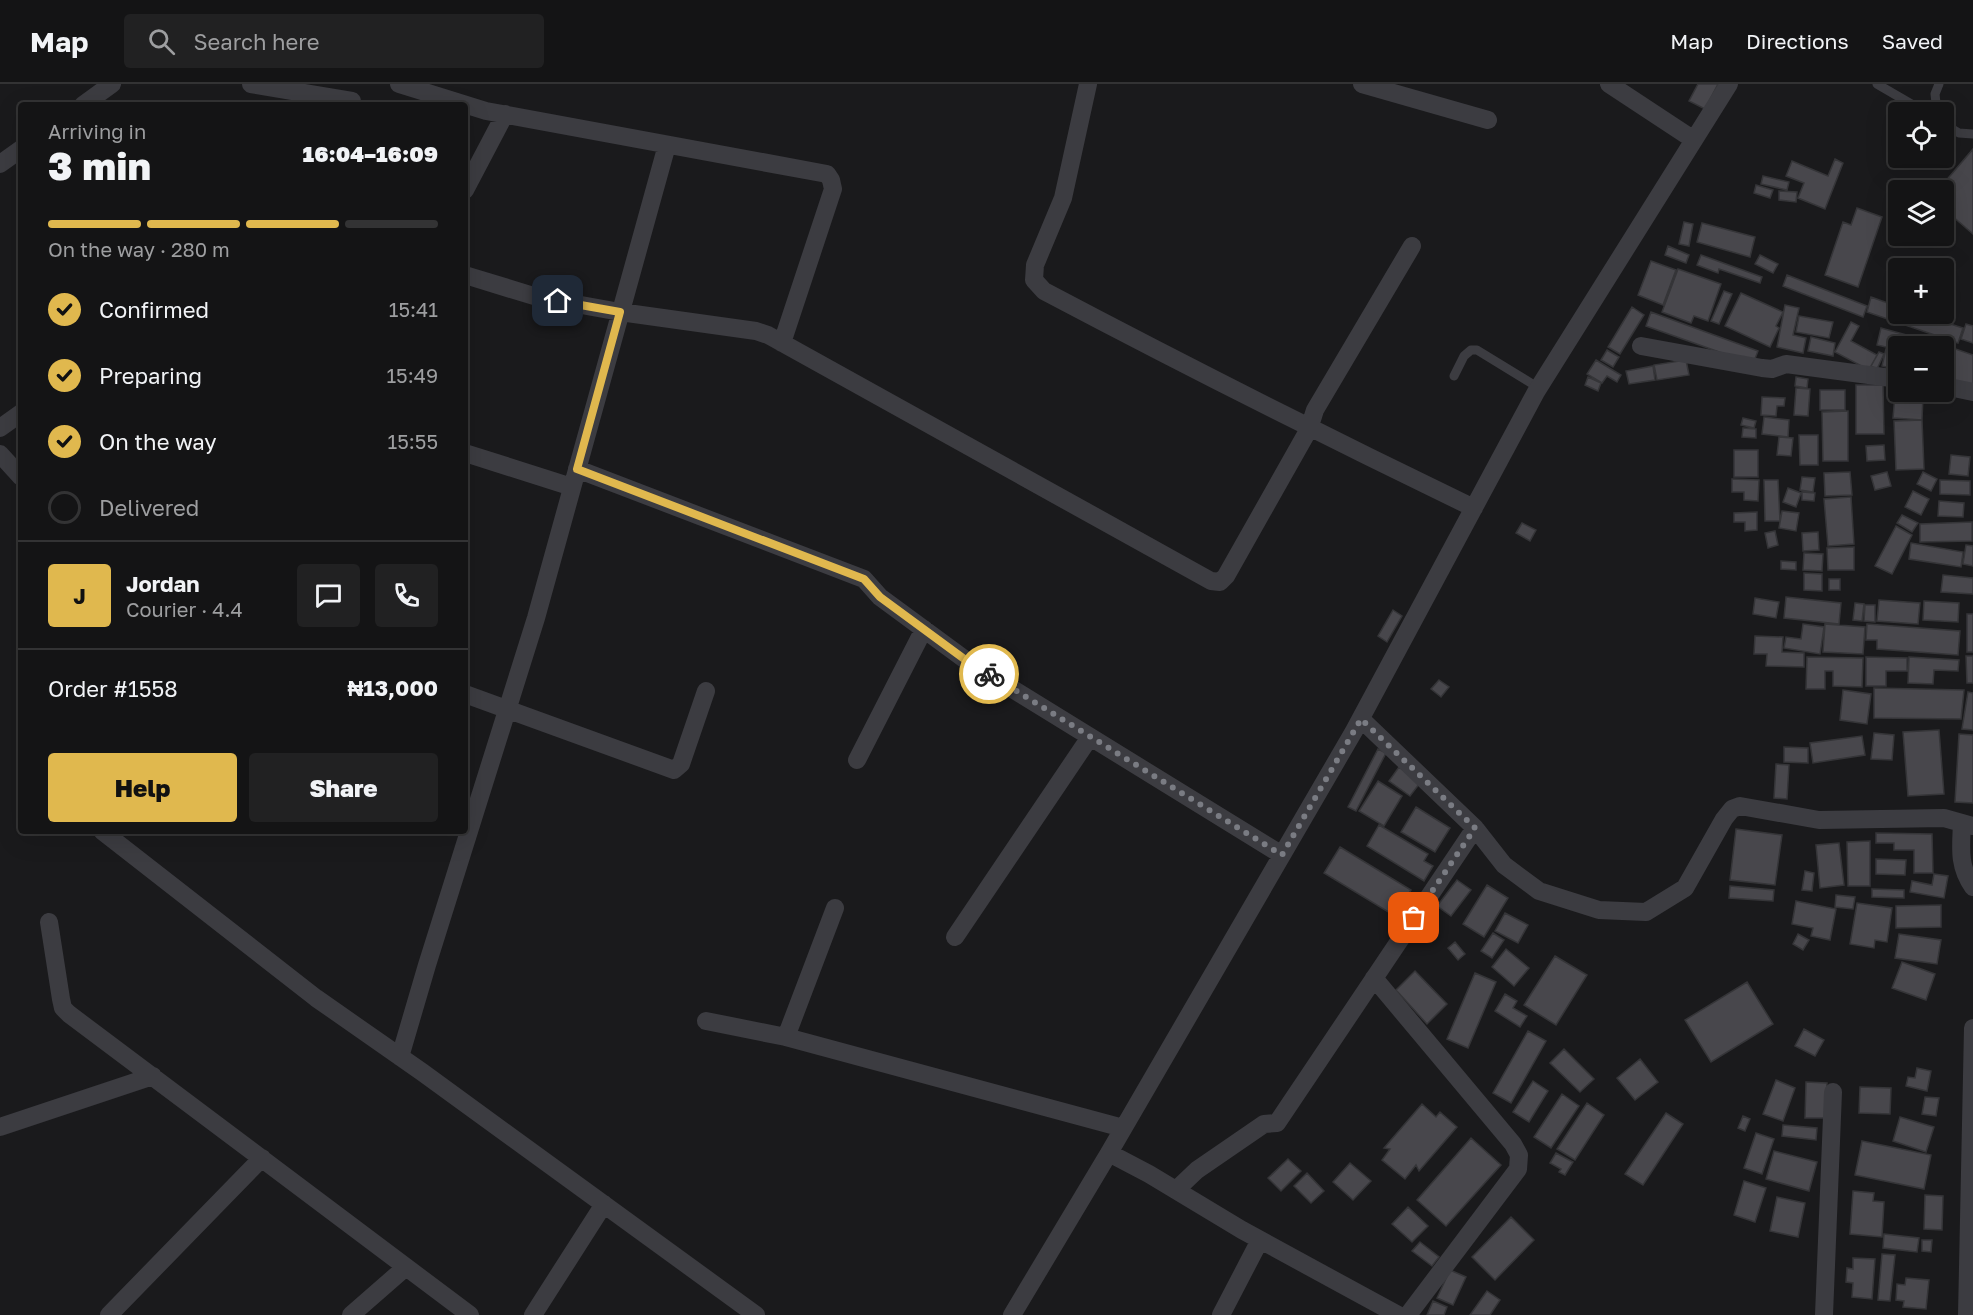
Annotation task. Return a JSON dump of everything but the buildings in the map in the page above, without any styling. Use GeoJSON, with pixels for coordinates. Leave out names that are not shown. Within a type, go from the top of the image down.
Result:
{"type":"FeatureCollection","features":[{"type":"Feature","properties":{"kind":"street"},"geometry":{"type":"LineString","coordinates":[[87,102],[112,84]]}},
{"type":"Feature","properties":{"kind":"street"},"geometry":{"type":"LineString","coordinates":[[251,84],[346,102]]}},
{"type":"Feature","properties":{"kind":"street"},"geometry":{"type":"LineString","coordinates":[[351,102],[358,84]]}},
{"type":"Feature","properties":{"kind":"street"},"geometry":{"type":"LineString","coordinates":[[399,84],[457,102]]}},
{"type":"Feature","properties":{"kind":"street"},"geometry":{"type":"LineString","coordinates":[[1088,84],[1063,198],[1035,265],[1034,280],[1044,291],[1309,429],[1474,508]]}},
{"type":"Feature","properties":{"kind":"street"},"geometry":{"type":"LineString","coordinates":[[1362,84],[1488,120]]}},
{"type":"Feature","properties":{"kind":"street"},"geometry":{"type":"LineString","coordinates":[[1609,84],[1694,140]]}},
{"type":"Feature","properties":{"kind":"street"},"geometry":{"type":"LineString","coordinates":[[1012,1315],[1109,1153],[1361,719],[1539,388],[1729,84]]}},
{"type":"Feature","properties":{"kind":"street"},"geometry":{"type":"LineString","coordinates":[[468,105],[486,111],[827,174],[833,189],[782,343]]}},
{"type":"Feature","properties":{"kind":"street"},"geometry":{"type":"LineString","coordinates":[[468,184],[505,114]]}},
{"type":"Feature","properties":{"kind":"street"},"geometry":{"type":"LineString","coordinates":[[400,1057],[536,618],[667,145]]}},
{"type":"Feature","properties":{"kind":"street"},"geometry":{"type":"LineString","coordinates":[[0,164],[18,151]]}},
{"type":"Feature","properties":{"kind":"street"},"geometry":{"type":"LineString","coordinates":[[468,276],[537,297],[620,312],[756,331],[768,335],[1211,581],[1220,582],[1226,576],[1309,429],[1315,410],[1412,246]]}},
{"type":"Feature","properties":{"kind":"street"},"geometry":{"type":"LineString","coordinates":[[1641,346],[1762,368],[1772,369],[1786,364],[1888,378]]}},
{"type":"Feature","properties":{"kind":"street"},"geometry":{"type":"LineString","coordinates":[[1954,388],[1973,393]]}},
{"type":"Feature","properties":{"kind":"street"},"geometry":{"type":"LineString","coordinates":[[0,428],[18,415]]}},
{"type":"Feature","properties":{"kind":"street"},"geometry":{"type":"LineString","coordinates":[[0,454],[18,474]]}},
{"type":"Feature","properties":{"kind":"street"},"geometry":{"type":"LineString","coordinates":[[468,454],[572,487]]}},
{"type":"Feature","properties":{"kind":"street"},"geometry":{"type":"LineString","coordinates":[[577,469],[864,579],[880,597],[967,661],[1282,855]]}},
{"type":"Feature","properties":{"kind":"street"},"geometry":{"type":"LineString","coordinates":[[857,760],[924,629]]}},
{"type":"Feature","properties":{"kind":"street"},"geometry":{"type":"LineString","coordinates":[[468,695],[674,770],[681,764],[706,691]]}},
{"type":"Feature","properties":{"kind":"street"},"geometry":{"type":"LineString","coordinates":[[1361,719],[1475,828],[1504,865],[1539,891],[1599,910],[1646,912],[1685,888],[1724,819],[1732,809],[1740,806],[1819,820],[1944,818],[1967,824],[1961,854],[1965,875],[1973,887]]}},
{"type":"Feature","properties":{"kind":"street"},"geometry":{"type":"LineString","coordinates":[[955,937],[1090,737]]}},
{"type":"Feature","properties":{"kind":"street"},"geometry":{"type":"LineString","coordinates":[[1177,1189],[1197,1170],[1264,1124],[1277,1123],[1475,828]]}},
{"type":"Feature","properties":{"kind":"street"},"geometry":{"type":"LineString","coordinates":[[106,834],[316,999],[400,1057],[756,1315]]}},
{"type":"Feature","properties":{"kind":"street"},"geometry":{"type":"LineString","coordinates":[[786,1037],[835,908]]}},
{"type":"Feature","properties":{"kind":"street"},"geometry":{"type":"LineString","coordinates":[[49,922],[63,1008],[69,1014],[470,1315]]}},
{"type":"Feature","properties":{"kind":"street"},"geometry":{"type":"LineString","coordinates":[[1374,978],[1513,1144],[1519,1155],[1518,1169],[1408,1315]]}},
{"type":"Feature","properties":{"kind":"street"},"geometry":{"type":"LineString","coordinates":[[706,1021],[786,1037],[1123,1128]]}},
{"type":"Feature","properties":{"kind":"street"},"geometry":{"type":"LineString","coordinates":[[1967,1315],[1973,1028]]}},
{"type":"Feature","properties":{"kind":"street"},"geometry":{"type":"LineString","coordinates":[[0,1127],[153,1076]]}},
{"type":"Feature","properties":{"kind":"street"},"geometry":{"type":"LineString","coordinates":[[1824,1315],[1833,1092]]}},
{"type":"Feature","properties":{"kind":"street"},"geometry":{"type":"LineString","coordinates":[[1109,1153],[1177,1189],[1260,1240],[1398,1315]]}},
{"type":"Feature","properties":{"kind":"street"},"geometry":{"type":"LineString","coordinates":[[110,1315],[262,1158]]}},
{"type":"Feature","properties":{"kind":"street"},"geometry":{"type":"LineString","coordinates":[[533,1315],[604,1204]]}},
{"type":"Feature","properties":{"kind":"street"},"geometry":{"type":"LineString","coordinates":[[1221,1315],[1260,1240]]}},
{"type":"Feature","properties":{"kind":"street"},"geometry":{"type":"LineString","coordinates":[[351,1315],[406,1267]]}},
{"type":"Feature","properties":{"kind":"lane"},"geometry":{"type":"LineString","coordinates":[[1878,84],[1909,102]]}},
{"type":"Feature","properties":{"kind":"lane"},"geometry":{"type":"LineString","coordinates":[[1936,102],[1935,94],[1939,84]]}},
{"type":"Feature","properties":{"kind":"lane"},"geometry":{"type":"LineString","coordinates":[[1954,131],[1973,134]]}},
{"type":"Feature","properties":{"kind":"lane"},"geometry":{"type":"LineString","coordinates":[[1454,376],[1464,356],[1471,350],[1477,350],[1539,388]]}},
{"type":"Feature","properties":{"kind":"way so far"},"geometry":{"type":"LineString","coordinates":[[989,674],[1282,855],[1361,719],[1475,828],[1414,918]]}},
{"type":"Feature","properties":{"kind":"route"},"geometry":{"type":"LineString","coordinates":[[558,301],[620,312],[577,469],[864,579],[880,597],[967,661],[989,674]]}}]}
